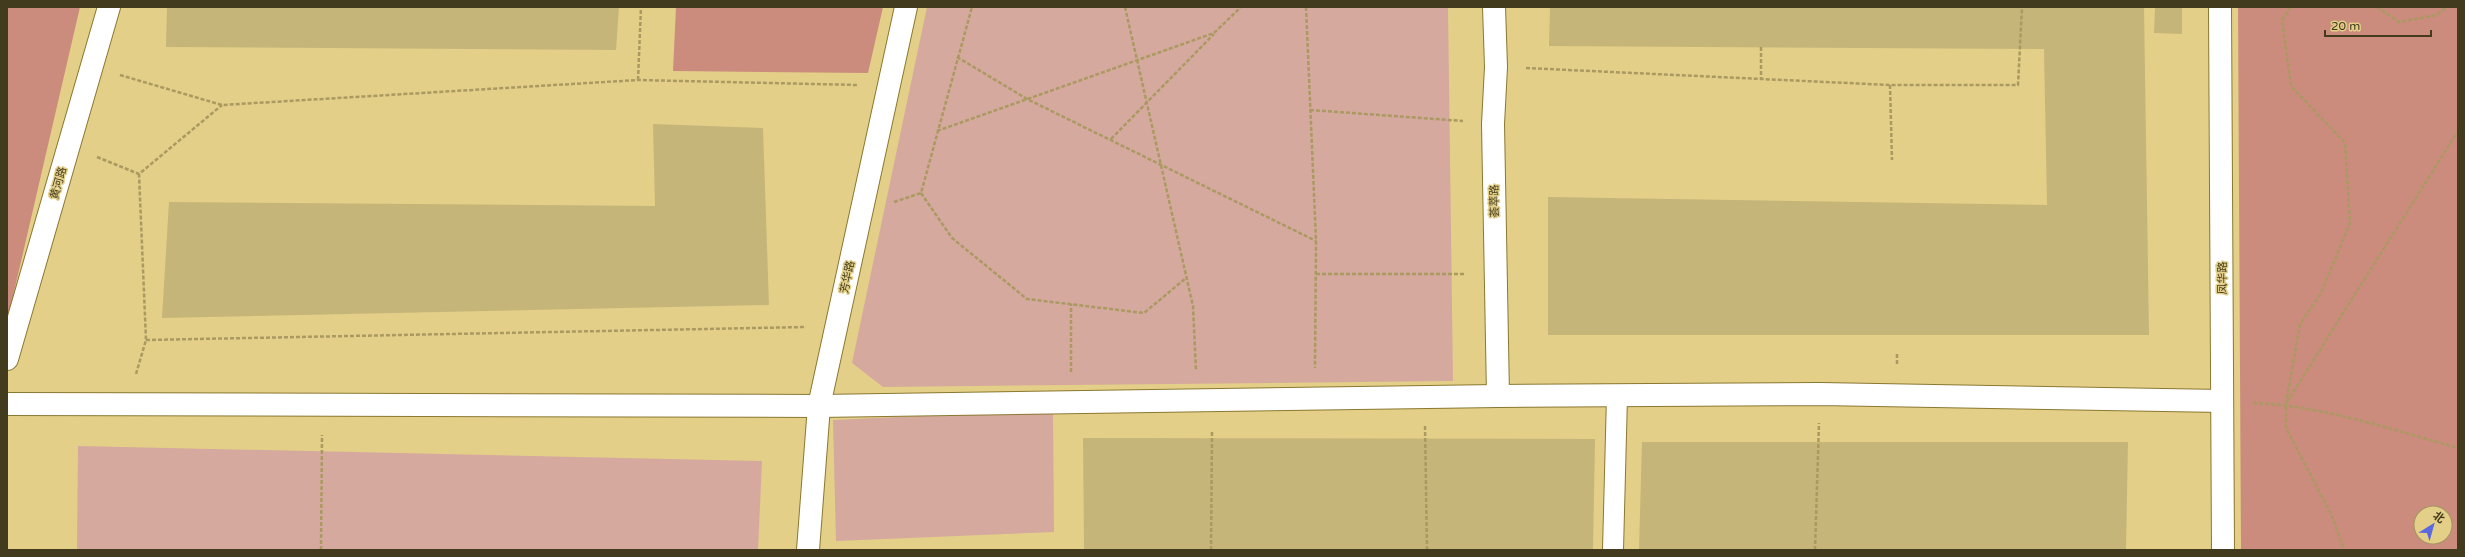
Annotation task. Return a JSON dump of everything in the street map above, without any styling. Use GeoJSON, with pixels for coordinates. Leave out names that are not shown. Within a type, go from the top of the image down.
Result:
{"type":"FeatureCollection","features":[{"type":"Feature","properties":{"kind":"street","name":"黄河路"},"geometry":{"type":"LineString","coordinates":[[7,360],[109,7]]}},
{"type":"Feature","properties":{"kind":"street","name":"芳华路"},"geometry":{"type":"LineString","coordinates":[[808,550],[819,406],[906,7]]}},
{"type":"Feature","properties":{"kind":"street","name":"荟萃路"},"geometry":{"type":"LineString","coordinates":[[1494,7],[1496,67],[1493,124],[1498,396]]}},
{"type":"Feature","properties":{"kind":"street","name":"凤华路"},"geometry":{"type":"LineString","coordinates":[[2220,7],[2223,550]]}},
{"type":"Feature","properties":{"kind":"street"},"geometry":{"type":"LineString","coordinates":[[7,404],[819,406],[1498,396],[1820,394],[2222,401]]}},
{"type":"Feature","properties":{"kind":"lane"},"geometry":{"type":"LineString","coordinates":[[1613,550],[1617,396]]}},
{"type":"Feature","properties":{"kind":"path"},"geometry":{"type":"LineString","coordinates":[[638,80],[641,7]]}},
{"type":"Feature","properties":{"kind":"path"},"geometry":{"type":"LineString","coordinates":[[972,7],[957,57],[921,193],[952,238],[1027,299],[1144,313],[1186,278]]}},
{"type":"Feature","properties":{"kind":"path"},"geometry":{"type":"LineString","coordinates":[[1125,7],[1135,61],[1193,306],[1205,400],[1211,550]]}},
{"type":"Feature","properties":{"kind":"path"},"geometry":{"type":"LineString","coordinates":[[1111,139],[1241,7]]}},
{"type":"Feature","properties":{"kind":"path"},"geometry":{"type":"LineString","coordinates":[[1306,7],[1316,241],[1313,399]]}},
{"type":"Feature","properties":{"kind":"path"},"geometry":{"type":"LineString","coordinates":[[1496,67],[1890,85],[2018,86],[2022,7]]}},
{"type":"Feature","properties":{"kind":"path"},"geometry":{"type":"LineString","coordinates":[[2291,7],[2282,20],[2291,86],[2345,143],[2350,223],[2321,293],[2300,324],[2286,404],[2286,428],[2332,516],[2344,550]]}},
{"type":"Feature","properties":{"kind":"path"},"geometry":{"type":"LineString","coordinates":[[2377,7],[2399,22],[2437,15],[2446,7]]}},
{"type":"Feature","properties":{"kind":"path"},"geometry":{"type":"LineString","coordinates":[[937,131],[1214,33]]}},
{"type":"Feature","properties":{"kind":"path"},"geometry":{"type":"LineString","coordinates":[[1761,47],[1761,79]]}},
{"type":"Feature","properties":{"kind":"path"},"geometry":{"type":"LineString","coordinates":[[957,57],[1028,99],[1316,241]]}},
{"type":"Feature","properties":{"kind":"path"},"geometry":{"type":"LineString","coordinates":[[92,67],[222,105],[638,80],[889,86]]}},
{"type":"Feature","properties":{"kind":"path"},"geometry":{"type":"LineString","coordinates":[[1890,85],[1892,160]]}},
{"type":"Feature","properties":{"kind":"path"},"geometry":{"type":"LineString","coordinates":[[139,174],[222,105]]}},
{"type":"Feature","properties":{"kind":"path"},"geometry":{"type":"LineString","coordinates":[[1310,110],[1493,124]]}},
{"type":"Feature","properties":{"kind":"path"},"geometry":{"type":"LineString","coordinates":[[2286,404],[2458,131]]}},
{"type":"Feature","properties":{"kind":"path"},"geometry":{"type":"LineString","coordinates":[[69,146],[139,174]]}},
{"type":"Feature","properties":{"kind":"path"},"geometry":{"type":"LineString","coordinates":[[127,404],[146,340],[139,174]]}},
{"type":"Feature","properties":{"kind":"path"},"geometry":{"type":"LineString","coordinates":[[861,213],[921,193]]}},
{"type":"Feature","properties":{"kind":"path"},"geometry":{"type":"LineString","coordinates":[[1316,274],[1496,274]]}},
{"type":"Feature","properties":{"kind":"path"},"geometry":{"type":"LineString","coordinates":[[1070,402],[1071,304]]}},
{"type":"Feature","properties":{"kind":"path"},"geometry":{"type":"LineString","coordinates":[[146,340],[836,326]]}},
{"type":"Feature","properties":{"kind":"path"},"geometry":{"type":"LineString","coordinates":[[1815,550],[1820,394]]}},
{"type":"Feature","properties":{"kind":"path"},"geometry":{"type":"LineString","coordinates":[[1424,397],[1427,550]]}},
{"type":"Feature","properties":{"kind":"path"},"geometry":{"type":"LineString","coordinates":[[2222,401],[2286,404],[2323,411],[2458,448]]}},
{"type":"Feature","properties":{"kind":"path"},"geometry":{"type":"LineString","coordinates":[[321,550],[322,404]]}},
{"type":"Feature","properties":{"kind":"shaded area"},"geometry":{"type":"Polygon","coordinates":[[[7,7],[80,7],[7,322],[7,7]]]}},
{"type":"Feature","properties":{"kind":"shaded area"},"geometry":{"type":"Polygon","coordinates":[[[676,7],[883,7],[868,73],[673,71],[676,7]]]}},
{"type":"Feature","properties":{"kind":"shaded area"},"geometry":{"type":"Polygon","coordinates":[[[927,7],[1448,7],[1453,381],[883,387],[852,363],[927,7]]]}},
{"type":"Feature","properties":{"kind":"shaded area"},"geometry":{"type":"Polygon","coordinates":[[[2238,7],[2458,7],[2458,550],[2241,550],[2238,7]]]}},
{"type":"Feature","properties":{"kind":"shaded area"},"geometry":{"type":"Polygon","coordinates":[[[1053,410],[1054,532],[836,541],[833,420],[1053,410]]]}},
{"type":"Feature","properties":{"kind":"shaded area"},"geometry":{"type":"Polygon","coordinates":[[[78,446],[762,461],[758,550],[77,550],[78,446]]]}},
{"type":"Feature","properties":{"kind":"building"},"geometry":{"type":"Polygon","coordinates":[[[167,7],[619,7],[616,50],[166,47],[167,7]]]}},
{"type":"Feature","properties":{"kind":"building"},"geometry":{"type":"Polygon","coordinates":[[[1550,7],[2144,7],[2149,335],[1548,335],[1548,197],[2047,205],[2044,49],[1549,46],[1550,7]]]}},
{"type":"Feature","properties":{"kind":"building"},"geometry":{"type":"Polygon","coordinates":[[[2155,7],[2182,7],[2182,34],[2154,33],[2155,7]]]}},
{"type":"Feature","properties":{"kind":"building"},"geometry":{"type":"Polygon","coordinates":[[[653,124],[763,128],[769,305],[162,318],[169,202],[655,206],[653,124]]]}},
{"type":"Feature","properties":{"kind":"building"},"geometry":{"type":"Polygon","coordinates":[[[1083,438],[1595,439],[1593,550],[1084,550],[1083,438]]]}},
{"type":"Feature","properties":{"kind":"building"},"geometry":{"type":"Polygon","coordinates":[[[1642,442],[2128,442],[2126,550],[1639,550],[1642,442]]]}}]}
